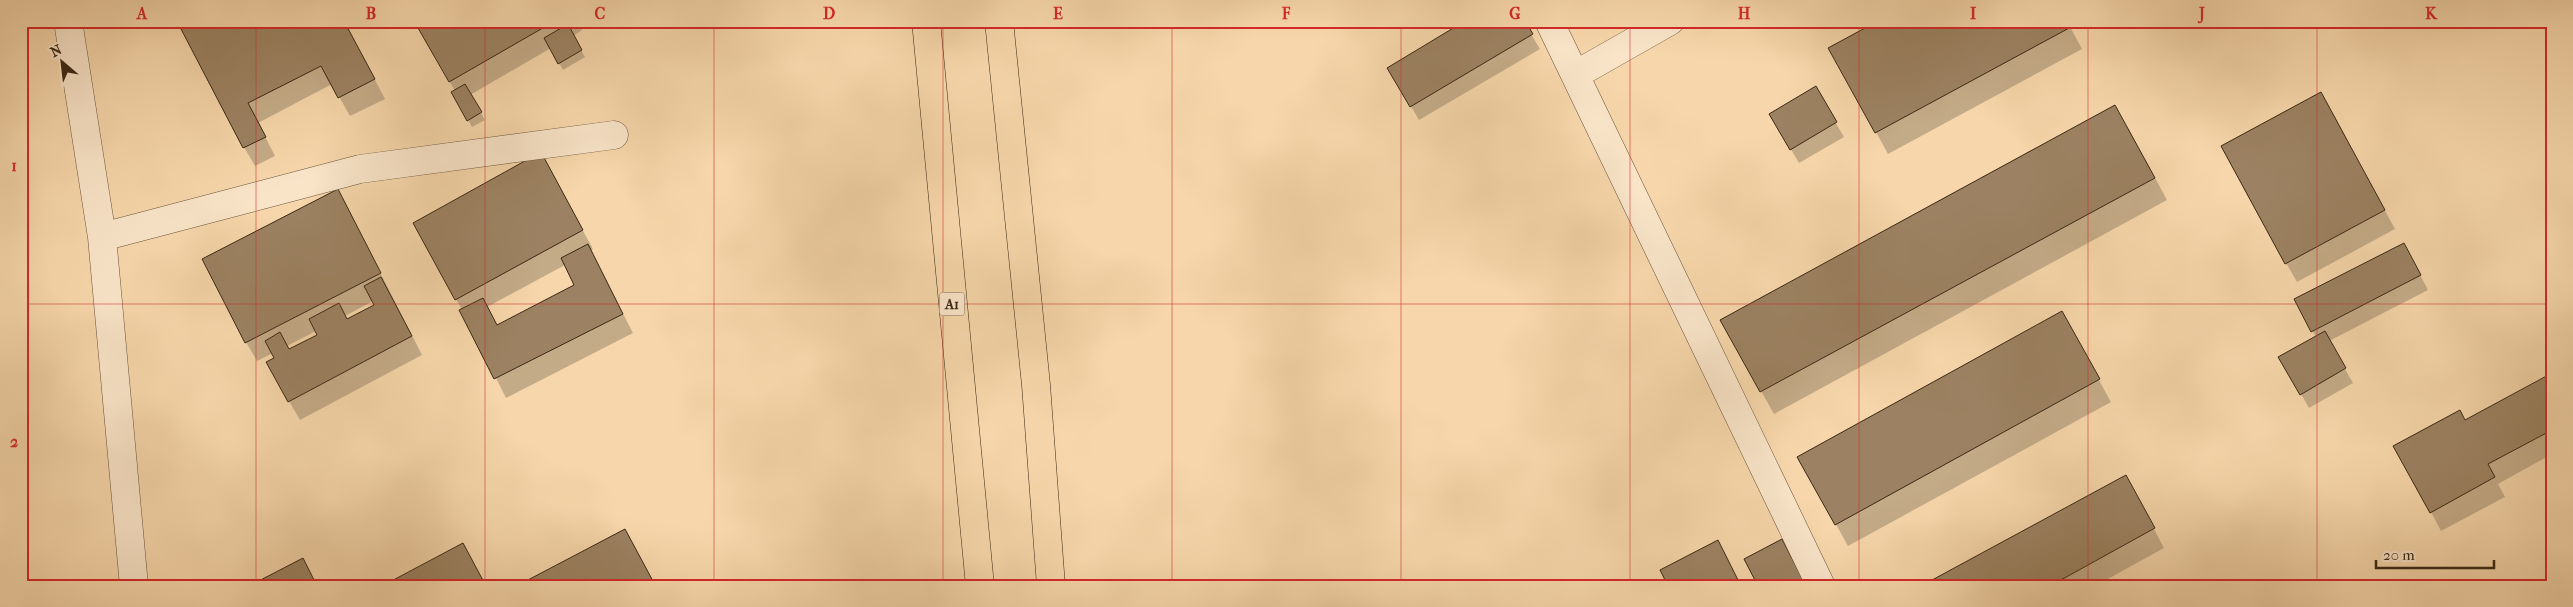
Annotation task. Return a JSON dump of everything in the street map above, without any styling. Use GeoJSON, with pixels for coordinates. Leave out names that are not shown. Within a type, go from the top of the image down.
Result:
{"type":"FeatureCollection","features":[{"type":"Feature","properties":{"kind":"highway","name":"A1"},"geometry":{"type":"LineString","coordinates":[[926,21],[980,586]]}},
{"type":"Feature","properties":{"kind":"highway"},"geometry":{"type":"LineString","coordinates":[[999,21],[1036,385],[1051,586]]}},
{"type":"Feature","properties":{"kind":"street"},"geometry":{"type":"LineString","coordinates":[[68,21],[102,237],[134,586]]}},
{"type":"Feature","properties":{"kind":"street"},"geometry":{"type":"LineString","coordinates":[[1549,21],[1821,586]]}},
{"type":"Feature","properties":{"kind":"street"},"geometry":{"type":"LineString","coordinates":[[1575,75],[1670,21]]}},
{"type":"Feature","properties":{"kind":"street"},"geometry":{"type":"LineString","coordinates":[[102,237],[360,169],[614,135]]}},
{"type":"Feature","properties":{"kind":"building"},"geometry":{"type":"Polygon","coordinates":[[[196,21],[237,21],[239,25],[247,21],[344,21],[375,79],[338,98],[321,66],[248,103],[266,137],[243,148],[181,29],[196,21]]]}},
{"type":"Feature","properties":{"kind":"building"},"geometry":{"type":"Polygon","coordinates":[[[414,21],[555,21],[449,82],[414,21]]]}},
{"type":"Feature","properties":{"kind":"building"},"geometry":{"type":"Polygon","coordinates":[[[1465,21],[1525,21],[1533,34],[1410,107],[1387,68],[1465,21]]]}},
{"type":"Feature","properties":{"kind":"building"},"geometry":{"type":"Polygon","coordinates":[[[1878,21],[2068,21],[2071,27],[1875,133],[1828,48],[1878,21]]]}},
{"type":"Feature","properties":{"kind":"building"},"geometry":{"type":"Polygon","coordinates":[[[568,24],[582,50],[558,64],[544,38],[568,24]]]}},
{"type":"Feature","properties":{"kind":"building"},"geometry":{"type":"Polygon","coordinates":[[[465,84],[482,112],[467,121],[451,92],[465,84]]]}},
{"type":"Feature","properties":{"kind":"building"},"geometry":{"type":"Polygon","coordinates":[[[1816,86],[1837,122],[1790,150],[1769,114],[1816,86]]]}},
{"type":"Feature","properties":{"kind":"building"},"geometry":{"type":"Polygon","coordinates":[[[2321,92],[2385,210],[2285,264],[2221,146],[2321,92]]]}},
{"type":"Feature","properties":{"kind":"building"},"geometry":{"type":"Polygon","coordinates":[[[2115,105],[2155,178],[1760,392],[1720,320],[2115,105]]]}},
{"type":"Feature","properties":{"kind":"building"},"geometry":{"type":"Polygon","coordinates":[[[541,152],[583,230],[455,300],[413,223],[541,152]]]}},
{"type":"Feature","properties":{"kind":"building"},"geometry":{"type":"Polygon","coordinates":[[[338,189],[381,273],[245,343],[202,259],[338,189]]]}},
{"type":"Feature","properties":{"kind":"building"},"geometry":{"type":"Polygon","coordinates":[[[2404,243],[2421,275],[2311,332],[2294,299],[2404,243]]]}},
{"type":"Feature","properties":{"kind":"building"},"geometry":{"type":"Polygon","coordinates":[[[588,244],[623,314],[494,379],[459,310],[483,298],[497,325],[574,285],[561,258],[588,244]]]}},
{"type":"Feature","properties":{"kind":"building"},"geometry":{"type":"Polygon","coordinates":[[[381,277],[412,336],[288,402],[266,362],[274,358],[265,341],[280,332],[289,349],[317,335],[309,319],[339,303],[347,319],[374,305],[364,286],[381,277]]]}},
{"type":"Feature","properties":{"kind":"building"},"geometry":{"type":"Polygon","coordinates":[[[2062,311],[2100,379],[1835,525],[1797,457],[2062,311]]]}},
{"type":"Feature","properties":{"kind":"building"},"geometry":{"type":"Polygon","coordinates":[[[2325,331],[2346,368],[2300,395],[2278,357],[2325,331]]]}},
{"type":"Feature","properties":{"kind":"building"},"geometry":{"type":"Polygon","coordinates":[[[2552,373],[2552,430],[2488,464],[2495,477],[2430,513],[2393,446],[2460,410],[2465,420],[2552,373]]]}},
{"type":"Feature","properties":{"kind":"building"},"geometry":{"type":"Polygon","coordinates":[[[2126,475],[2155,528],[2050,586],[1921,586],[2126,475]]]}},
{"type":"Feature","properties":{"kind":"building"},"geometry":{"type":"Polygon","coordinates":[[[625,529],[654,583],[649,586],[529,586],[526,581],[625,529]]]}},
{"type":"Feature","properties":{"kind":"building"},"geometry":{"type":"Polygon","coordinates":[[[1782,539],[1803,580],[1793,586],[1758,586],[1744,559],[1782,539]]]}},
{"type":"Feature","properties":{"kind":"building"},"geometry":{"type":"Polygon","coordinates":[[[1718,540],[1741,586],[1668,586],[1660,570],[1718,540]]]}},
{"type":"Feature","properties":{"kind":"building"},"geometry":{"type":"Polygon","coordinates":[[[463,543],[486,586],[382,586],[463,543]]]}},
{"type":"Feature","properties":{"kind":"building"},"geometry":{"type":"Polygon","coordinates":[[[303,558],[317,586],[249,586],[303,558]]]}}]}
